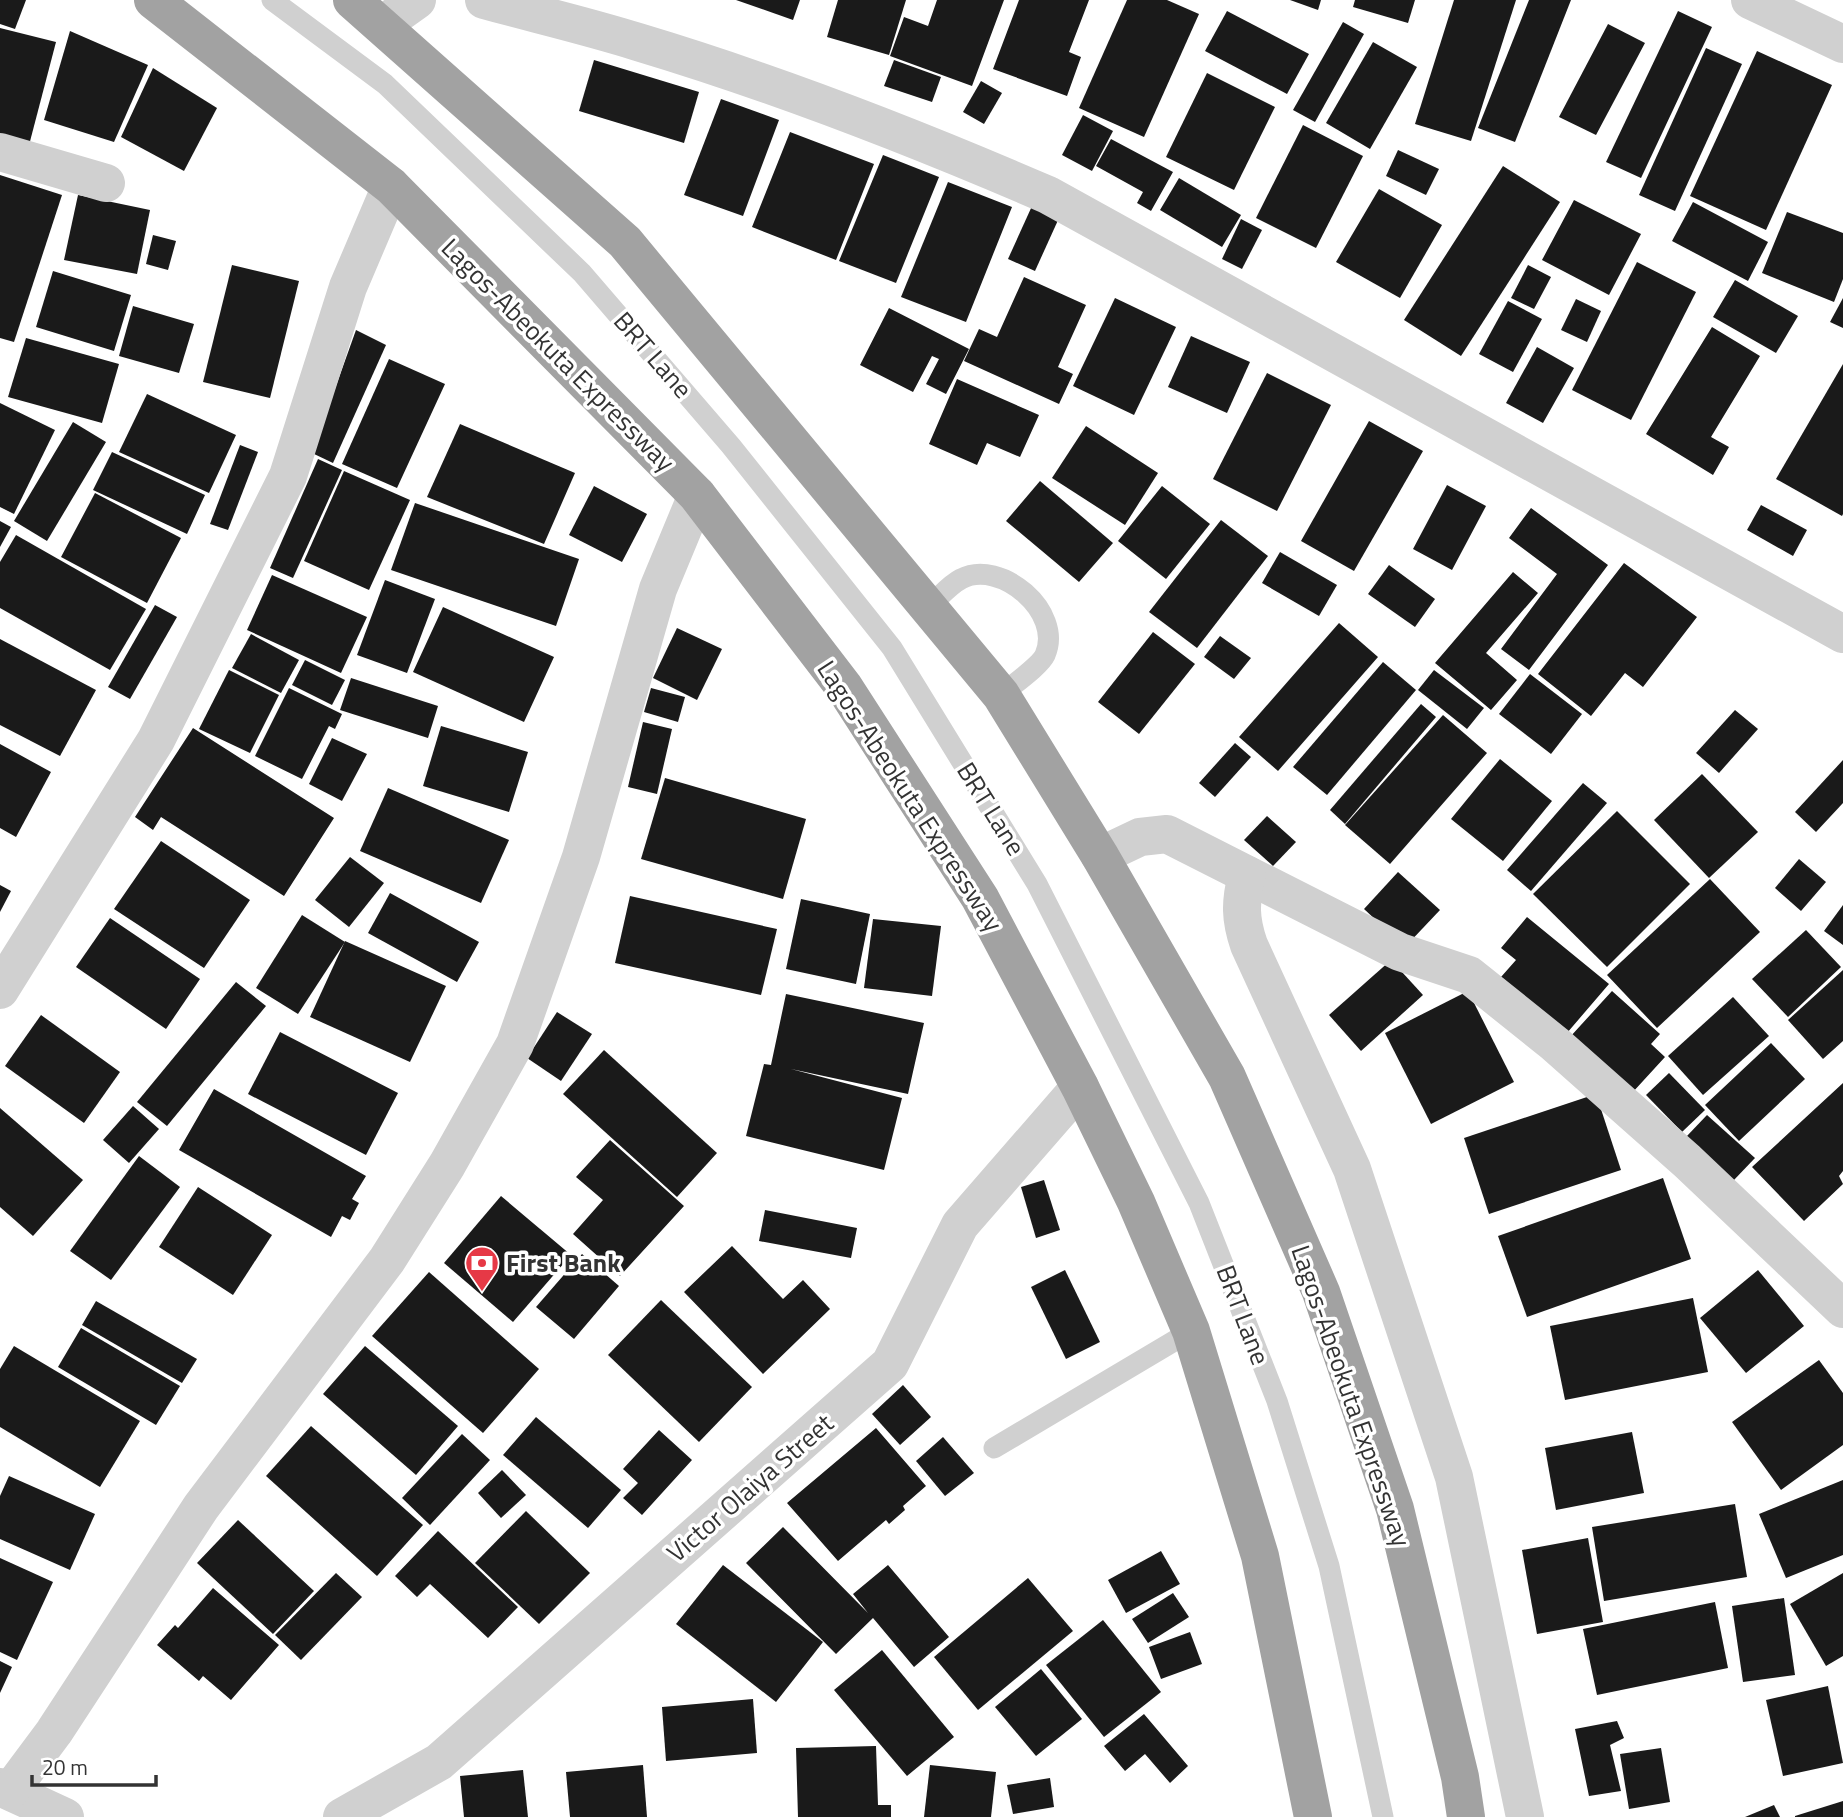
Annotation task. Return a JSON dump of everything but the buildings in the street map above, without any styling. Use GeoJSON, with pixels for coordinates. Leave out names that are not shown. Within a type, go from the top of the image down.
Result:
{"type":"FeatureCollection","features":[{"type":"Feature","properties":{"kind":"highway","name":"Lagos-Abeokuta Expressway"},"geometry":{"type":"LineString","coordinates":[[153,0],[391,186],[697,495],[845,687],[980,898],[1080,1087],[1136,1202],[1191,1331],[1260,1556],[1313,1817]]}},
{"type":"Feature","properties":{"kind":"highway","name":"Lagos-Abeokuta Expressway"},"geometry":{"type":"LineString","coordinates":[[352,0],[625,242],[1002,695],[1100,856],[1227,1077],[1321,1292],[1395,1509],[1460,1777],[1466,1817]]}},
{"type":"Feature","properties":{"kind":"street"},"geometry":{"type":"LineString","coordinates":[[382,25],[417,0]]}},
{"type":"Feature","properties":{"kind":"street"},"geometry":{"type":"LineString","coordinates":[[484,0],[638,42],[808,98],[934,146],[1048,195],[1843,634]]}},
{"type":"Feature","properties":{"kind":"street"},"geometry":{"type":"LineString","coordinates":[[1750,0],[1843,44]]}},
{"type":"Feature","properties":{"kind":"street"},"geometry":{"type":"LineString","coordinates":[[0,152],[106,183]]}},
{"type":"Feature","properties":{"kind":"street"},"geometry":{"type":"LineString","coordinates":[[0,990],[156,740],[288,476],[348,287],[391,186]]}},
{"type":"Feature","properties":{"kind":"street"},"geometry":{"type":"LineString","coordinates":[[65,1817],[5,1789],[54,1732],[201,1507],[387,1260],[447,1166],[515,1044],[580,857],[658,589],[697,495]]}},
{"type":"Feature","properties":{"kind":"street"},"geometry":{"type":"LineString","coordinates":[[1100,856],[1140,837],[1167,834],[1400,952],[1469,975],[1555,1044],[1687,1161],[1843,1309]]}},
{"type":"Feature","properties":{"kind":"street"},"geometry":{"type":"LineString","coordinates":[[1247,875],[1240,902],[1240,920],[1249,946],[1352,1169],[1454,1477],[1525,1817]]}},
{"type":"Feature","properties":{"kind":"street","name":"Victor Olaiya Street"},"geometry":{"type":"LineString","coordinates":[[342,1817],[439,1762],[890,1364],[960,1225],[1080,1087]]}},
{"type":"Feature","properties":{"kind":"lane","name":"BRT Lane"},"geometry":{"type":"LineString","coordinates":[[272,0],[385,84],[582,273],[731,446],[892,648],[1022,860],[1199,1203],[1277,1401],[1329,1566],[1383,1817]]}},
{"type":"Feature","properties":{"kind":"lane"},"geometry":{"type":"LineString","coordinates":[[928,607],[962,578],[996,575],[1032,597],[1048,629],[1045,656],[1002,695]]}},
{"type":"Feature","properties":{"kind":"lane"},"geometry":{"type":"LineString","coordinates":[[994,1448],[1191,1331]]}},
{"type":"Feature","properties":{"kind":"place","name":"First Bank"},"geometry":{"type":"Point","coordinates":[482,1293]}}]}
